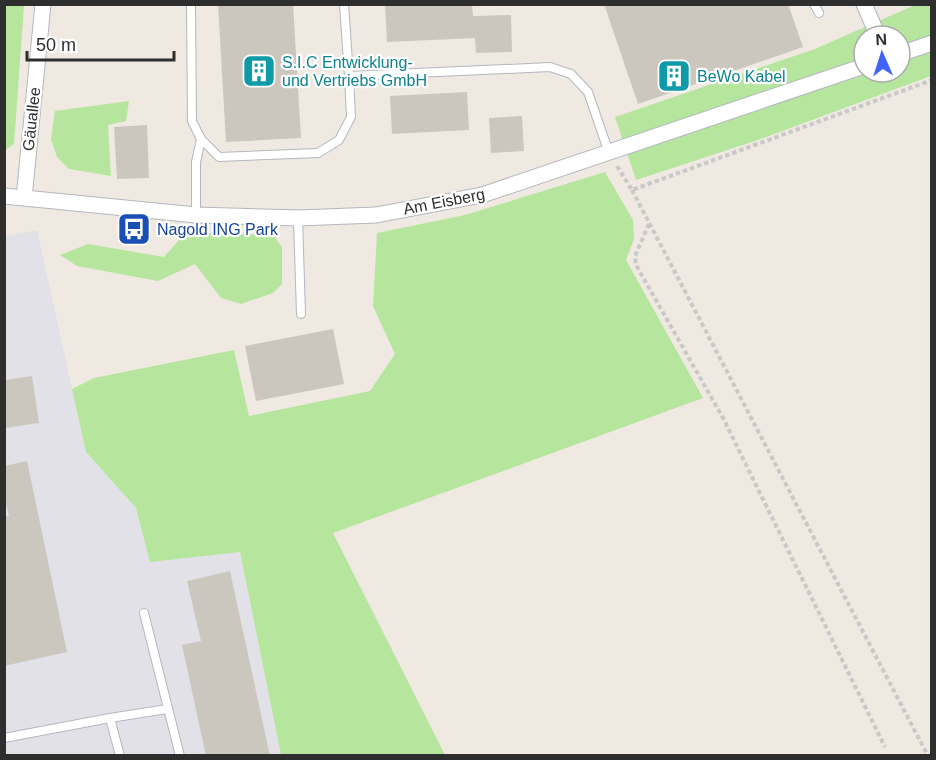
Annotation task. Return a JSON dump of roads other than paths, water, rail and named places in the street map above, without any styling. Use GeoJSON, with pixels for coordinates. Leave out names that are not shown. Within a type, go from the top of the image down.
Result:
{"type":"FeatureCollection","features":[{"type":"Feature","properties":{"kind":"street","name":"Gäuallee"},"geometry":{"type":"LineString","coordinates":[[24,198],[43,4]]}},
{"type":"Feature","properties":{"kind":"street"},"geometry":{"type":"LineString","coordinates":[[864,4],[873,24]]}},
{"type":"Feature","properties":{"kind":"street"},"geometry":{"type":"LineString","coordinates":[[912,50],[932,43]]}},
{"type":"Feature","properties":{"kind":"street","name":"Am Eisberg"},"geometry":{"type":"LineString","coordinates":[[4,196],[196,214],[298,218],[376,215],[482,195],[852,70]]}},
{"type":"Feature","properties":{"kind":"lane"},"geometry":{"type":"LineString","coordinates":[[191,4],[192,121],[201,140],[219,157],[318,153],[339,140],[351,117],[344,4]]}},
{"type":"Feature","properties":{"kind":"lane"},"geometry":{"type":"LineString","coordinates":[[814,4],[819,13]]}},
{"type":"Feature","properties":{"kind":"lane"},"geometry":{"type":"LineString","coordinates":[[349,76],[550,67],[571,74],[588,92],[609,153]]}},
{"type":"Feature","properties":{"kind":"lane"},"geometry":{"type":"LineString","coordinates":[[196,214],[196,162],[201,140]]}},
{"type":"Feature","properties":{"kind":"lane"},"geometry":{"type":"LineString","coordinates":[[298,218],[301,314]]}},
{"type":"Feature","properties":{"kind":"lane"},"geometry":{"type":"LineString","coordinates":[[144,613],[180,756]]}},
{"type":"Feature","properties":{"kind":"lane"},"geometry":{"type":"LineString","coordinates":[[4,738],[167,709]]}},
{"type":"Feature","properties":{"kind":"lane"},"geometry":{"type":"LineString","coordinates":[[110,718],[120,756]]}},
{"type":"Feature","properties":{"kind":"place","name":"S.I.C Entwicklung- und Vertriebs GmbH"},"geometry":{"type":"Point","coordinates":[259,71]}},
{"type":"Feature","properties":{"kind":"place","name":"BeWo Kabel"},"geometry":{"type":"Point","coordinates":[674,76]}},
{"type":"Feature","properties":{"kind":"place","name":"Nagold ING Park"},"geometry":{"type":"Point","coordinates":[134,229]}}]}
